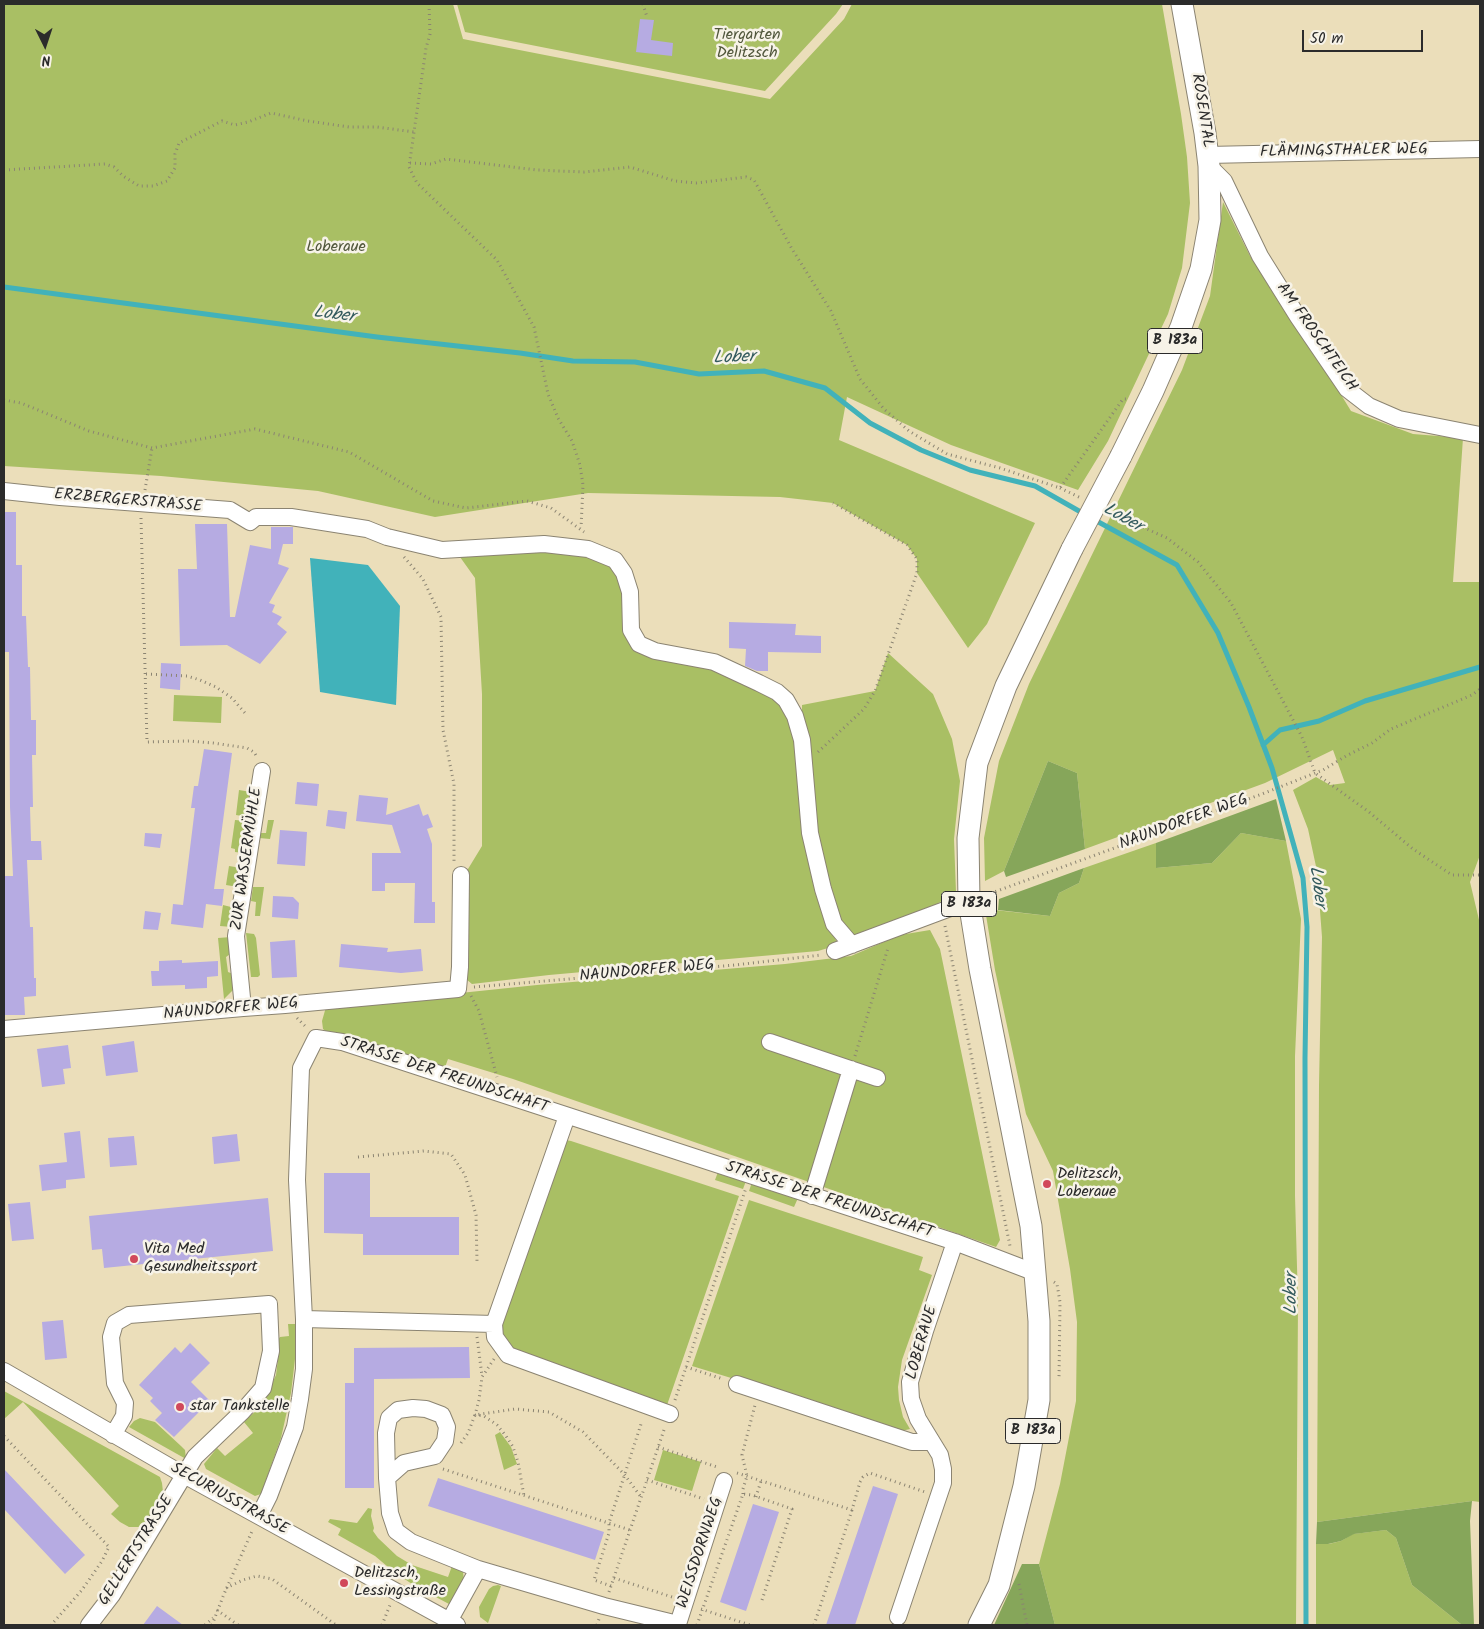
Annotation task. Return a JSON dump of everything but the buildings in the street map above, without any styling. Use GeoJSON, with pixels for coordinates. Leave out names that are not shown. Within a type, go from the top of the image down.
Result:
{"type":"FeatureCollection","features":[{"type":"Feature","properties":{"kind":"main road","name":"ROSENTAL"},"geometry":{"type":"LineString","coordinates":[[969,901],[968,838],[977,763],[1006,686],[1072,549],[1154,391],[1181,327],[1202,269],[1210,220],[1208,160],[1182,4]]}},
{"type":"Feature","properties":{"kind":"main road","name":"B 183a"},"geometry":{"type":"LineString","coordinates":[[969,901],[980,969],[1031,1226],[1039,1321],[1039,1400],[1024,1486],[999,1585],[979,1625]]}},
{"type":"Feature","properties":{"kind":"street","name":"FLÄMINGSTHALER WEG"},"geometry":{"type":"LineString","coordinates":[[1208,160],[1480,149]]}},
{"type":"Feature","properties":{"kind":"street","name":"AM FROSCHTEICH"},"geometry":{"type":"LineString","coordinates":[[1208,160],[1224,182],[1260,256],[1298,317],[1348,389],[1369,406],[1399,419],[1480,435]]}},
{"type":"Feature","properties":{"kind":"street","name":"ERZBERGERSTRASSE"},"geometry":{"type":"LineString","coordinates":[[4,491],[230,510],[250,522],[256,518],[291,518],[367,529],[387,537]]}},
{"type":"Feature","properties":{"kind":"street"},"geometry":{"type":"LineString","coordinates":[[387,537],[442,550],[544,544],[588,549],[615,560],[624,573],[630,592],[631,630],[640,644],[655,651],[714,662],[776,692],[786,700],[795,716],[802,740],[810,833],[823,888],[834,924],[852,945]]}},
{"type":"Feature","properties":{"kind":"street","name":"ZUR WASSERMÜHLE"},"geometry":{"type":"LineString","coordinates":[[242,1008],[236,936],[262,771]]}},
{"type":"Feature","properties":{"kind":"street"},"geometry":{"type":"LineString","coordinates":[[461,875],[460,967],[462,988]]}},
{"type":"Feature","properties":{"kind":"street"},"geometry":{"type":"LineString","coordinates":[[835,951],[969,901]]}},
{"type":"Feature","properties":{"kind":"street","name":"NAUNDORFER WEG"},"geometry":{"type":"LineString","coordinates":[[4,1029],[242,1008],[285,1006],[462,988]]}},
{"type":"Feature","properties":{"kind":"street"},"geometry":{"type":"LineString","coordinates":[[259,1516],[269,1496],[294,1427],[304,1368],[304,1319],[297,1180],[300,1068],[316,1038]]}},
{"type":"Feature","properties":{"kind":"street","name":"STRASSE DER FREUNDSCHAFT"},"geometry":{"type":"LineString","coordinates":[[316,1038],[342,1042],[955,1242],[1036,1273]]}},
{"type":"Feature","properties":{"kind":"street"},"geometry":{"type":"LineString","coordinates":[[770,1042],[877,1078]]}},
{"type":"Feature","properties":{"kind":"street"},"geometry":{"type":"LineString","coordinates":[[812,1196],[851,1069]]}},
{"type":"Feature","properties":{"kind":"street"},"geometry":{"type":"LineString","coordinates":[[566,1116],[494,1324],[495,1337],[508,1355],[670,1414]]}},
{"type":"Feature","properties":{"kind":"street","name":"LOBERAUE"},"geometry":{"type":"LineString","coordinates":[[898,1617],[943,1484],[943,1469],[940,1455],[918,1419],[911,1399],[910,1382],[955,1242]]}},
{"type":"Feature","properties":{"kind":"street","name":"GELLERTSTRASSE"},"geometry":{"type":"LineString","coordinates":[[89,1625],[112,1595],[195,1457],[242,1412],[263,1388],[271,1351],[269,1304],[129,1315],[115,1323],[111,1337],[115,1383],[125,1403],[124,1416],[113,1435]]}},
{"type":"Feature","properties":{"kind":"street"},"geometry":{"type":"LineString","coordinates":[[304,1319],[494,1324]]}},
{"type":"Feature","properties":{"kind":"street","name":"SECURIUSSTRASSE"},"geometry":{"type":"LineString","coordinates":[[4,1371],[113,1435],[451,1624]]}},
{"type":"Feature","properties":{"kind":"street"},"geometry":{"type":"LineString","coordinates":[[737,1384],[912,1442],[932,1442]]}},
{"type":"Feature","properties":{"kind":"street"},"geometry":{"type":"LineString","coordinates":[[387,1478],[404,1463],[434,1456],[445,1441],[447,1427],[442,1415],[426,1409],[414,1408],[398,1410],[389,1418],[386,1433],[387,1478],[390,1513],[396,1531],[411,1542],[478,1569],[451,1624]]}},
{"type":"Feature","properties":{"kind":"street","name":"WEISSDORNWEG"},"geometry":{"type":"LineString","coordinates":[[478,1569],[604,1606],[678,1624],[717,1503],[724,1473]]}},
{"type":"Feature","properties":{"kind":"path"},"geometry":{"type":"LineString","coordinates":[[429,4],[430,34],[426,48],[409,167],[417,183],[497,260],[534,327],[548,394],[558,418],[572,441],[580,465],[583,485],[581,529]]}},
{"type":"Feature","properties":{"kind":"path"},"geometry":{"type":"LineString","coordinates":[[643,4],[646,17]]}},
{"type":"Feature","properties":{"kind":"path"},"geometry":{"type":"LineString","coordinates":[[4,170],[105,164],[114,167],[123,176],[139,186],[153,186],[167,181],[175,168],[175,154],[179,143],[222,121],[235,126],[272,113],[341,126],[398,129],[414,132]]}},
{"type":"Feature","properties":{"kind":"path"},"geometry":{"type":"LineString","coordinates":[[410,163],[431,164],[446,160],[537,170],[584,172],[630,168],[675,181],[696,183],[746,177],[754,180],[792,249],[831,311],[860,379],[884,408],[909,431],[947,454],[1000,468],[1060,488],[1084,500]]}},
{"type":"Feature","properties":{"kind":"path"},"geometry":{"type":"LineString","coordinates":[[1060,488],[1123,399],[1135,398]]}},
{"type":"Feature","properties":{"kind":"path"},"geometry":{"type":"LineString","coordinates":[[4,400],[21,403],[89,431],[152,448],[255,429],[349,452],[433,501],[466,508],[527,501],[551,508],[588,535]]}},
{"type":"Feature","properties":{"kind":"path"},"geometry":{"type":"LineString","coordinates":[[152,448],[141,523],[147,742],[189,741],[247,748],[254,752],[258,758],[262,771]]}},
{"type":"Feature","properties":{"kind":"path"},"geometry":{"type":"LineString","coordinates":[[804,770],[820,751],[864,709],[875,691],[917,573],[917,559],[907,545],[833,503]]}},
{"type":"Feature","properties":{"kind":"path"},"geometry":{"type":"LineString","coordinates":[[1108,512],[1167,538],[1198,562],[1231,603],[1300,733],[1315,773],[1369,812],[1414,849],[1452,875],[1480,875]]}},
{"type":"Feature","properties":{"kind":"path"},"geometry":{"type":"LineString","coordinates":[[387,537],[423,579],[441,617],[443,730],[454,784],[454,864],[461,875]]}},
{"type":"Feature","properties":{"kind":"path"},"geometry":{"type":"LineString","coordinates":[[146,674],[187,676],[200,680],[216,687],[232,698],[245,713]]}},
{"type":"Feature","properties":{"kind":"path","name":"NAUNDORFER WEG"},"geometry":{"type":"LineString","coordinates":[[969,901],[1315,773],[1372,743],[1391,728],[1472,695],[1480,689]]}},
{"type":"Feature","properties":{"kind":"path"},"geometry":{"type":"LineString","coordinates":[[942,911],[1013,1264]]}},
{"type":"Feature","properties":{"kind":"path"},"geometry":{"type":"LineString","coordinates":[[851,1069],[894,928]]}},
{"type":"Feature","properties":{"kind":"path","name":"NAUNDORFER WEG"},"geometry":{"type":"LineString","coordinates":[[462,988],[806,958],[835,951]]}},
{"type":"Feature","properties":{"kind":"path"},"geometry":{"type":"LineString","coordinates":[[462,988],[479,1011],[502,1095]]}},
{"type":"Feature","properties":{"kind":"path"},"geometry":{"type":"LineString","coordinates":[[285,1006],[316,1038]]}},
{"type":"Feature","properties":{"kind":"path"},"geometry":{"type":"LineString","coordinates":[[358,1156],[424,1151],[451,1154],[466,1175],[476,1215],[477,1262]]}},
{"type":"Feature","properties":{"kind":"path"},"geometry":{"type":"LineString","coordinates":[[459,1446],[468,1433],[479,1400],[482,1376],[475,1323]]}},
{"type":"Feature","properties":{"kind":"path"},"geometry":{"type":"LineString","coordinates":[[482,1376],[502,1349]]}},
{"type":"Feature","properties":{"kind":"path"},"geometry":{"type":"LineString","coordinates":[[686,1367],[737,1384]]}},
{"type":"Feature","properties":{"kind":"path"},"geometry":{"type":"LineString","coordinates":[[697,1625],[743,1494],[747,1476],[742,1455],[759,1390]]}},
{"type":"Feature","properties":{"kind":"path"},"geometry":{"type":"LineString","coordinates":[[611,1586],[594,1580],[609,1534],[609,1523],[647,1406]]}},
{"type":"Feature","properties":{"kind":"path"},"geometry":{"type":"LineString","coordinates":[[475,1414],[515,1409],[548,1412],[583,1432],[624,1474],[641,1497]]}},
{"type":"Feature","properties":{"kind":"path"},"geometry":{"type":"LineString","coordinates":[[475,1414],[484,1416],[497,1425],[513,1447],[518,1462],[524,1496]]}},
{"type":"Feature","properties":{"kind":"path"},"geometry":{"type":"LineString","coordinates":[[4,1436],[108,1548],[102,1561],[82,1590],[51,1625]]}},
{"type":"Feature","properties":{"kind":"path"},"geometry":{"type":"LineString","coordinates":[[658,1447],[724,1473],[747,1476],[852,1510]]}},
{"type":"Feature","properties":{"kind":"path"},"geometry":{"type":"LineString","coordinates":[[434,1456],[440,1462],[443,1470],[630,1530]]}},
{"type":"Feature","properties":{"kind":"path"},"geometry":{"type":"LineString","coordinates":[[813,1624],[863,1477],[870,1474],[939,1496]]}},
{"type":"Feature","properties":{"kind":"path"},"geometry":{"type":"LineString","coordinates":[[647,1480],[717,1503]]}},
{"type":"Feature","properties":{"kind":"path"},"geometry":{"type":"LineString","coordinates":[[756,1497],[761,1481]]}},
{"type":"Feature","properties":{"kind":"path"},"geometry":{"type":"LineString","coordinates":[[743,1494],[792,1509],[762,1600]]}},
{"type":"Feature","properties":{"kind":"path"},"geometry":{"type":"LineString","coordinates":[[212,1625],[226,1588],[259,1516]]}},
{"type":"Feature","properties":{"kind":"path"},"geometry":{"type":"LineString","coordinates":[[226,1588],[257,1576],[272,1579],[336,1625]]}},
{"type":"Feature","properties":{"kind":"path"},"geometry":{"type":"LineString","coordinates":[[614,1578],[750,1625]]}},
{"type":"Feature","properties":{"kind":"path"},"geometry":{"type":"LineString","coordinates":[[1020,1578],[1019,1584],[1027,1625]]}},
{"type":"Feature","properties":{"kind":"path"},"geometry":{"type":"LineString","coordinates":[[382,1625],[395,1591]]}},
{"type":"Feature","properties":{"kind":"path"},"geometry":{"type":"LineString","coordinates":[[217,1610],[238,1625]]}},
{"type":"Feature","properties":{"kind":"path"},"geometry":{"type":"LineString","coordinates":[[205,1625],[214,1618]]}},
{"type":"Feature","properties":{"kind":"green space","name":"Loberaue"},"geometry":{"type":"Polygon","coordinates":[[[4,4],[453,4],[463,39],[770,99],[844,19],[852,4],[1162,4],[1187,157],[1190,203],[1182,268],[1168,314],[1108,441],[1078,490],[951,445],[847,397],[839,440],[1035,523],[987,624],[968,648],[917,573],[917,559],[907,545],[833,503],[780,497],[588,493],[435,517],[318,491],[161,476],[4,466],[4,4]]]}},
{"type":"Feature","properties":{"kind":"green space","name":"Tiergarten Delitzsch"},"geometry":{"type":"Polygon","coordinates":[[[457,4],[843,4],[765,91],[465,32],[457,4]]]}},
{"type":"Feature","properties":{"kind":"green space"},"geometry":{"type":"Polygon","coordinates":[[[1223,202],[1250,256],[1351,411],[1413,434],[1463,438],[1453,582],[1480,582],[1480,855],[1470,882],[1480,924],[1480,1502],[1472,1501],[1317,1522],[1319,1085],[1322,937],[1317,871],[1308,829],[1293,790],[1316,777],[1330,785],[1345,783],[1333,750],[1265,783],[1085,849],[1077,773],[1048,761],[1004,871],[985,881],[984,838],[999,761],[1029,684],[1182,370],[1210,296],[1223,202]]]}},
{"type":"Feature","properties":{"kind":"green space"},"geometry":{"type":"Polygon","coordinates":[[[547,548],[590,555],[616,570],[626,594],[626,630],[775,697],[802,740],[802,705],[875,691],[888,653],[933,694],[952,739],[960,781],[954,839],[956,892],[894,928],[852,945],[825,915],[838,945],[818,951],[549,975],[472,984],[466,979],[468,869],[482,846],[482,694],[475,578],[460,557],[547,548]]]}},
{"type":"Feature","properties":{"kind":"green space"},"geometry":{"type":"Polygon","coordinates":[[[174,695],[222,697],[221,723],[173,721],[174,695]]]}},
{"type":"Feature","properties":{"kind":"green space"},"geometry":{"type":"Polygon","coordinates":[[[1048,761],[1077,773],[1085,849],[1006,877],[1004,871],[1048,761]]]}},
{"type":"Feature","properties":{"kind":"green space"},"geometry":{"type":"Polygon","coordinates":[[[239,790],[251,792],[248,817],[236,815],[239,790]]]}},
{"type":"Feature","properties":{"kind":"green space"},"geometry":{"type":"Polygon","coordinates":[[[1276,799],[1286,841],[1241,833],[1212,863],[1156,868],[1156,843],[1276,799]]]}},
{"type":"Feature","properties":{"kind":"green space"},"geometry":{"type":"Polygon","coordinates":[[[235,820],[247,821],[243,853],[235,852],[235,849],[231,848],[235,820]]]}},
{"type":"Feature","properties":{"kind":"green space"},"geometry":{"type":"Polygon","coordinates":[[[268,820],[274,820],[270,839],[259,838],[259,833],[266,833],[268,820]]]}},
{"type":"Feature","properties":{"kind":"green space"},"geometry":{"type":"Polygon","coordinates":[[[1241,833],[1286,841],[1301,919],[1295,1056],[1295,1196],[1298,1302],[1296,1625],[1055,1625],[1039,1564],[1060,1484],[1076,1401],[1077,1322],[1053,1171],[1026,1114],[995,970],[985,909],[1050,916],[1059,893],[1079,883],[1084,868],[1156,843],[1156,868],[1212,863],[1241,833]]]}},
{"type":"Feature","properties":{"kind":"green space"},"geometry":{"type":"Polygon","coordinates":[[[229,866],[241,868],[238,887],[226,885],[229,866]]]}},
{"type":"Feature","properties":{"kind":"green space"},"geometry":{"type":"Polygon","coordinates":[[[1084,868],[1079,883],[1059,893],[1050,916],[998,910],[999,899],[1084,868]]]}},
{"type":"Feature","properties":{"kind":"green space"},"geometry":{"type":"Polygon","coordinates":[[[253,887],[264,887],[260,916],[255,916],[256,902],[251,901],[253,887]]]}},
{"type":"Feature","properties":{"kind":"green space"},"geometry":{"type":"Polygon","coordinates":[[[223,905],[235,908],[232,927],[220,926],[223,905]]]}},
{"type":"Feature","properties":{"kind":"green space"},"geometry":{"type":"Polygon","coordinates":[[[930,930],[940,949],[1000,1240],[996,1247],[513,1079],[448,1059],[444,1070],[329,1034],[323,1029],[322,1021],[326,1007],[537,985],[785,964],[851,956],[900,935],[930,930]]]}},
{"type":"Feature","properties":{"kind":"green space"},"geometry":{"type":"Polygon","coordinates":[[[246,933],[254,934],[256,938],[260,975],[258,977],[251,977],[246,933]]]}},
{"type":"Feature","properties":{"kind":"green space"},"geometry":{"type":"Polygon","coordinates":[[[231,937],[233,952],[226,957],[228,972],[236,975],[234,989],[224,999],[218,938],[231,937]]]}},
{"type":"Feature","properties":{"kind":"green space"},"geometry":{"type":"Polygon","coordinates":[[[566,1140],[739,1196],[666,1408],[516,1353],[505,1340],[502,1330],[503,1320],[566,1140]]]}},
{"type":"Feature","properties":{"kind":"green space"},"geometry":{"type":"Polygon","coordinates":[[[718,1172],[746,1181],[743,1189],[715,1180],[718,1172]]]}},
{"type":"Feature","properties":{"kind":"green space"},"geometry":{"type":"Polygon","coordinates":[[[752,1182],[798,1198],[794,1207],[749,1191],[752,1182]]]}},
{"type":"Feature","properties":{"kind":"green space"},"geometry":{"type":"Polygon","coordinates":[[[749,1200],[923,1257],[919,1270],[932,1275],[902,1360],[898,1387],[903,1417],[910,1429],[893,1433],[754,1385],[692,1366],[749,1200]]]}},
{"type":"Feature","properties":{"kind":"green space"},"geometry":{"type":"Polygon","coordinates":[[[288,1324],[295,1324],[295,1359],[291,1393],[281,1438],[261,1494],[255,1496],[206,1469],[204,1464],[217,1448],[225,1456],[253,1433],[244,1422],[262,1405],[276,1375],[278,1359],[277,1341],[280,1337],[289,1336],[288,1324]]]}},
{"type":"Feature","properties":{"kind":"green space"},"geometry":{"type":"Polygon","coordinates":[[[4,1391],[160,1477],[163,1492],[147,1524],[129,1527],[111,1514],[119,1506],[23,1402],[4,1419],[4,1391]]]}},
{"type":"Feature","properties":{"kind":"green space"},"geometry":{"type":"Polygon","coordinates":[[[140,1418],[155,1422],[185,1450],[186,1459],[129,1427],[140,1418]]]}},
{"type":"Feature","properties":{"kind":"green space"},"geometry":{"type":"Polygon","coordinates":[[[500,1432],[511,1447],[517,1464],[504,1470],[495,1435],[500,1432]]]}},
{"type":"Feature","properties":{"kind":"green space"},"geometry":{"type":"Polygon","coordinates":[[[663,1450],[701,1462],[692,1491],[654,1480],[663,1450]]]}},
{"type":"Feature","properties":{"kind":"green space"},"geometry":{"type":"Polygon","coordinates":[[[1472,1501],[1470,1521],[1474,1625],[1462,1625],[1412,1585],[1396,1538],[1386,1530],[1354,1534],[1341,1541],[1328,1544],[1316,1544],[1317,1522],[1472,1501]]]}},
{"type":"Feature","properties":{"kind":"green space"},"geometry":{"type":"Polygon","coordinates":[[[368,1508],[372,1509],[373,1531],[397,1556],[412,1565],[448,1577],[452,1566],[458,1567],[463,1572],[464,1580],[456,1600],[449,1604],[415,1586],[375,1556],[338,1535],[341,1529],[328,1522],[330,1519],[357,1523],[368,1508]]]}},
{"type":"Feature","properties":{"kind":"green space"},"geometry":{"type":"Polygon","coordinates":[[[1386,1530],[1396,1538],[1412,1585],[1462,1625],[1316,1625],[1316,1544],[1329,1544],[1341,1541],[1353,1534],[1386,1530]]]}},
{"type":"Feature","properties":{"kind":"green space"},"geometry":{"type":"Polygon","coordinates":[[[1022,1564],[1039,1564],[1055,1625],[994,1625],[1022,1564]]]}},
{"type":"Feature","properties":{"kind":"green space"},"geometry":{"type":"Polygon","coordinates":[[[498,1585],[501,1586],[488,1623],[480,1617],[479,1607],[489,1589],[498,1585]]]}},
{"type":"Feature","properties":{"kind":"water"},"geometry":{"type":"Polygon","coordinates":[[[310,558],[368,565],[400,606],[396,705],[320,692],[310,558]]]}},
{"type":"Feature","properties":{"kind":"waterway","name":"Lober"},"geometry":{"type":"LineString","coordinates":[[4,287],[573,361],[635,362],[699,374],[764,371],[825,388],[870,423],[921,450],[970,470],[1035,486],[1086,515]]}},
{"type":"Feature","properties":{"kind":"waterway","name":"Lober"},"geometry":{"type":"LineString","coordinates":[[1093,519],[1177,565],[1218,633],[1272,768],[1303,878],[1307,927],[1305,1058],[1306,1625]]}},
{"type":"Feature","properties":{"kind":"waterway"},"geometry":{"type":"LineString","coordinates":[[1263,745],[1280,730],[1319,721],[1365,701],[1480,667]]}},
{"type":"Feature","properties":{"kind":"place","name":"Delitzsch, Loberaue"},"geometry":{"type":"Point","coordinates":[1047,1184]}},
{"type":"Feature","properties":{"kind":"place","name":"Vita Med Gesundheitssport"},"geometry":{"type":"Point","coordinates":[134,1259]}},
{"type":"Feature","properties":{"kind":"place","name":"star Tankstelle"},"geometry":{"type":"Point","coordinates":[180,1407]}},
{"type":"Feature","properties":{"kind":"place","name":"Delitzsch, Lessingstraße"},"geometry":{"type":"Point","coordinates":[344,1583]}}]}
